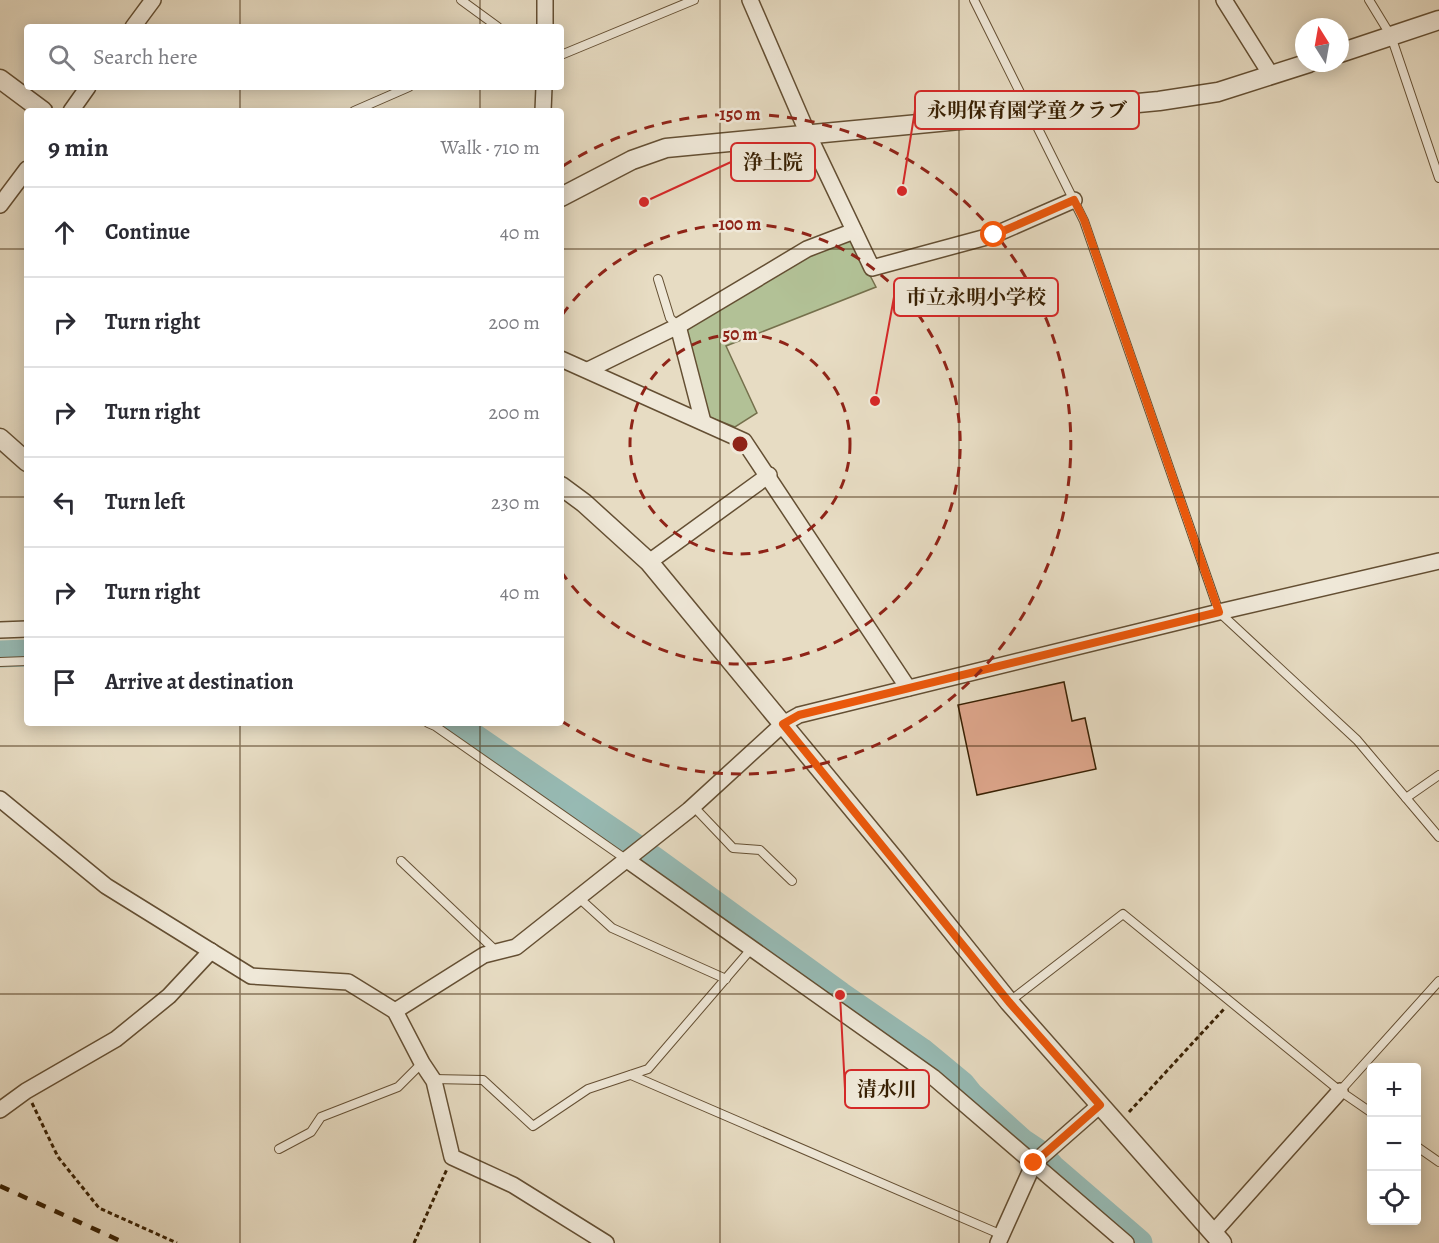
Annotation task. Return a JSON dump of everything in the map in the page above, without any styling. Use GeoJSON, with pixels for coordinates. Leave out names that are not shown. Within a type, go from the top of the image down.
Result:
{"type":"FeatureCollection","features":[{"type":"Feature","properties":{"kind":"street"},"geometry":{"type":"LineString","coordinates":[[135,24],[153,0]]}},
{"type":"Feature","properties":{"kind":"street"},"geometry":{"type":"LineString","coordinates":[[545,0],[545,24]]}},
{"type":"Feature","properties":{"kind":"street"},"geometry":{"type":"LineString","coordinates":[[750,0],[808,134],[872,268],[994,235],[1074,200]]}},
{"type":"Feature","properties":{"kind":"street"},"geometry":{"type":"LineString","coordinates":[[1224,0],[1271,75]]}},
{"type":"Feature","properties":{"kind":"street"},"geometry":{"type":"LineString","coordinates":[[1349,50],[1439,20]]}},
{"type":"Feature","properties":{"kind":"street"},"geometry":{"type":"LineString","coordinates":[[564,195],[632,160],[666,148],[1159,101],[1218,92],[1295,67]]}},
{"type":"Feature","properties":{"kind":"street"},"geometry":{"type":"LineString","coordinates":[[0,79],[39,108]]}},
{"type":"Feature","properties":{"kind":"street"},"geometry":{"type":"LineString","coordinates":[[72,108],[86,90]]}},
{"type":"Feature","properties":{"kind":"street"},"geometry":{"type":"LineString","coordinates":[[543,108],[544,90]]}},
{"type":"Feature","properties":{"kind":"street"},"geometry":{"type":"LineString","coordinates":[[0,205],[24,173]]}},
{"type":"Feature","properties":{"kind":"street"},"geometry":{"type":"LineString","coordinates":[[588,370],[678,326],[807,249],[854,231]]}},
{"type":"Feature","properties":{"kind":"street"},"geometry":{"type":"LineString","coordinates":[[678,326],[703,422]]}},
{"type":"Feature","properties":{"kind":"street"},"geometry":{"type":"LineString","coordinates":[[564,360],[744,441],[769,475],[908,688]]}},
{"type":"Feature","properties":{"kind":"street"},"geometry":{"type":"LineString","coordinates":[[0,438],[24,459]]}},
{"type":"Feature","properties":{"kind":"street"},"geometry":{"type":"LineString","coordinates":[[649,562],[769,475]]}},
{"type":"Feature","properties":{"kind":"street"},"geometry":{"type":"LineString","coordinates":[[564,488],[584,503],[649,562],[1009,1002],[1218,1238],[1340,1090]]}},
{"type":"Feature","properties":{"kind":"street"},"geometry":{"type":"LineString","coordinates":[[395,1011],[484,955],[516,947],[693,806],[783,724],[799,715],[1219,612],[1439,561]]}},
{"type":"Feature","properties":{"kind":"street"},"geometry":{"type":"LineString","coordinates":[[0,630],[24,629]]}},
{"type":"Feature","properties":{"kind":"street"},"geometry":{"type":"LineString","coordinates":[[0,799],[106,886],[251,975],[348,982],[395,1011],[433,1079],[452,1157],[513,1185],[606,1243]]}},
{"type":"Feature","properties":{"kind":"street"},"geometry":{"type":"LineString","coordinates":[[627,860],[933,1077],[1126,1243]]}},
{"type":"Feature","properties":{"kind":"street"},"geometry":{"type":"LineString","coordinates":[[0,1110],[26,1091],[116,1039],[169,996],[211,951]]}},
{"type":"Feature","properties":{"kind":"street"},"geometry":{"type":"LineString","coordinates":[[1000,1239],[1034,1163],[1100,1105]]}},
{"type":"Feature","properties":{"kind":"lane"},"geometry":{"type":"LineString","coordinates":[[461,0],[494,24]]}},
{"type":"Feature","properties":{"kind":"lane"},"geometry":{"type":"LineString","coordinates":[[564,54],[694,0]]}},
{"type":"Feature","properties":{"kind":"lane"},"geometry":{"type":"LineString","coordinates":[[974,0],[1084,220],[1219,612],[1357,740],[1439,837]]}},
{"type":"Feature","properties":{"kind":"lane"},"geometry":{"type":"LineString","coordinates":[[1369,0],[1391,36],[1439,178]]}},
{"type":"Feature","properties":{"kind":"lane"},"geometry":{"type":"LineString","coordinates":[[361,108],[402,90]]}},
{"type":"Feature","properties":{"kind":"lane"},"geometry":{"type":"LineString","coordinates":[[658,279],[670,318],[678,326]]}},
{"type":"Feature","properties":{"kind":"lane"},"geometry":{"type":"LineString","coordinates":[[0,662],[24,661]]}},
{"type":"Feature","properties":{"kind":"lane"},"geometry":{"type":"LineString","coordinates":[[435,726],[627,860]]}},
{"type":"Feature","properties":{"kind":"lane"},"geometry":{"type":"LineString","coordinates":[[1406,798],[1439,775]]}},
{"type":"Feature","properties":{"kind":"lane"},"geometry":{"type":"LineString","coordinates":[[693,806],[733,848],[760,850],[792,881]]}},
{"type":"Feature","properties":{"kind":"lane"},"geometry":{"type":"LineString","coordinates":[[401,861],[497,952]]}},
{"type":"Feature","properties":{"kind":"lane"},"geometry":{"type":"LineString","coordinates":[[579,898],[612,928],[726,979]]}},
{"type":"Feature","properties":{"kind":"lane"},"geometry":{"type":"LineString","coordinates":[[1009,1002],[1123,914],[1367,1110]]}},
{"type":"Feature","properties":{"kind":"lane"},"geometry":{"type":"LineString","coordinates":[[433,1079],[483,1080],[533,1126],[588,1089],[648,1069],[752,948]]}},
{"type":"Feature","properties":{"kind":"lane"},"geometry":{"type":"LineString","coordinates":[[1340,1090],[1439,981]]}},
{"type":"Feature","properties":{"kind":"lane"},"geometry":{"type":"LineString","coordinates":[[279,1149],[311,1132],[321,1117],[398,1087],[422,1063]]}},
{"type":"Feature","properties":{"kind":"lane"},"geometry":{"type":"LineString","coordinates":[[631,1075],[1000,1239]]}},
{"type":"Feature","properties":{"kind":"lane"},"geometry":{"type":"LineString","coordinates":[[1421,1149],[1439,1162]]}},
{"type":"Feature","properties":{"kind":"path"},"geometry":{"type":"LineString","coordinates":[[1117,1125],[1231,1002]]}},
{"type":"Feature","properties":{"kind":"path"},"geometry":{"type":"LineString","coordinates":[[26,1091],[58,1157],[99,1208],[177,1243]]}},
{"type":"Feature","properties":{"kind":"path"},"geometry":{"type":"LineString","coordinates":[[414,1243],[452,1157]]}},
{"type":"Feature","properties":{"kind":"green space"},"geometry":{"type":"Polygon","coordinates":[[[850,237],[876,287],[726,346],[757,413],[735,427],[709,417],[686,332],[688,326],[805,254],[850,237]]]}},
{"type":"Feature","properties":{"kind":"building"},"geometry":{"type":"Polygon","coordinates":[[[1064,682],[1072,721],[1085,718],[1096,769],[977,795],[958,705],[1064,682]]]}},
{"type":"Feature","properties":{"kind":"waterway"},"geometry":{"type":"LineString","coordinates":[[0,654],[24,653]]}},
{"type":"Feature","properties":{"kind":"waterway"},"geometry":{"type":"LineString","coordinates":[[454,726],[462,729],[654,860],[921,1051],[1139,1243]]}},
{"type":"Feature","properties":{"kind":"railway"},"geometry":{"type":"LineString","coordinates":[[0,1186],[125,1243]]}},
{"type":"Feature","properties":{"kind":"place","name":"永明保育園学童クラブ"},"geometry":{"type":"Point","coordinates":[902,191]}},
{"type":"Feature","properties":{"kind":"place","name":"浄土院"},"geometry":{"type":"Point","coordinates":[644,202]}},
{"type":"Feature","properties":{"kind":"place","name":"市立永明小学校"},"geometry":{"type":"Point","coordinates":[875,401]}},
{"type":"Feature","properties":{"kind":"place","name":"清水川"},"geometry":{"type":"Point","coordinates":[840,995]}},
{"type":"Feature","properties":{"kind":"route"},"geometry":{"type":"LineString","coordinates":[[994,235],[1074,200],[1084,220],[1219,612],[799,715],[783,724],[1009,1002],[1100,1105],[1034,1163]]}}]}
